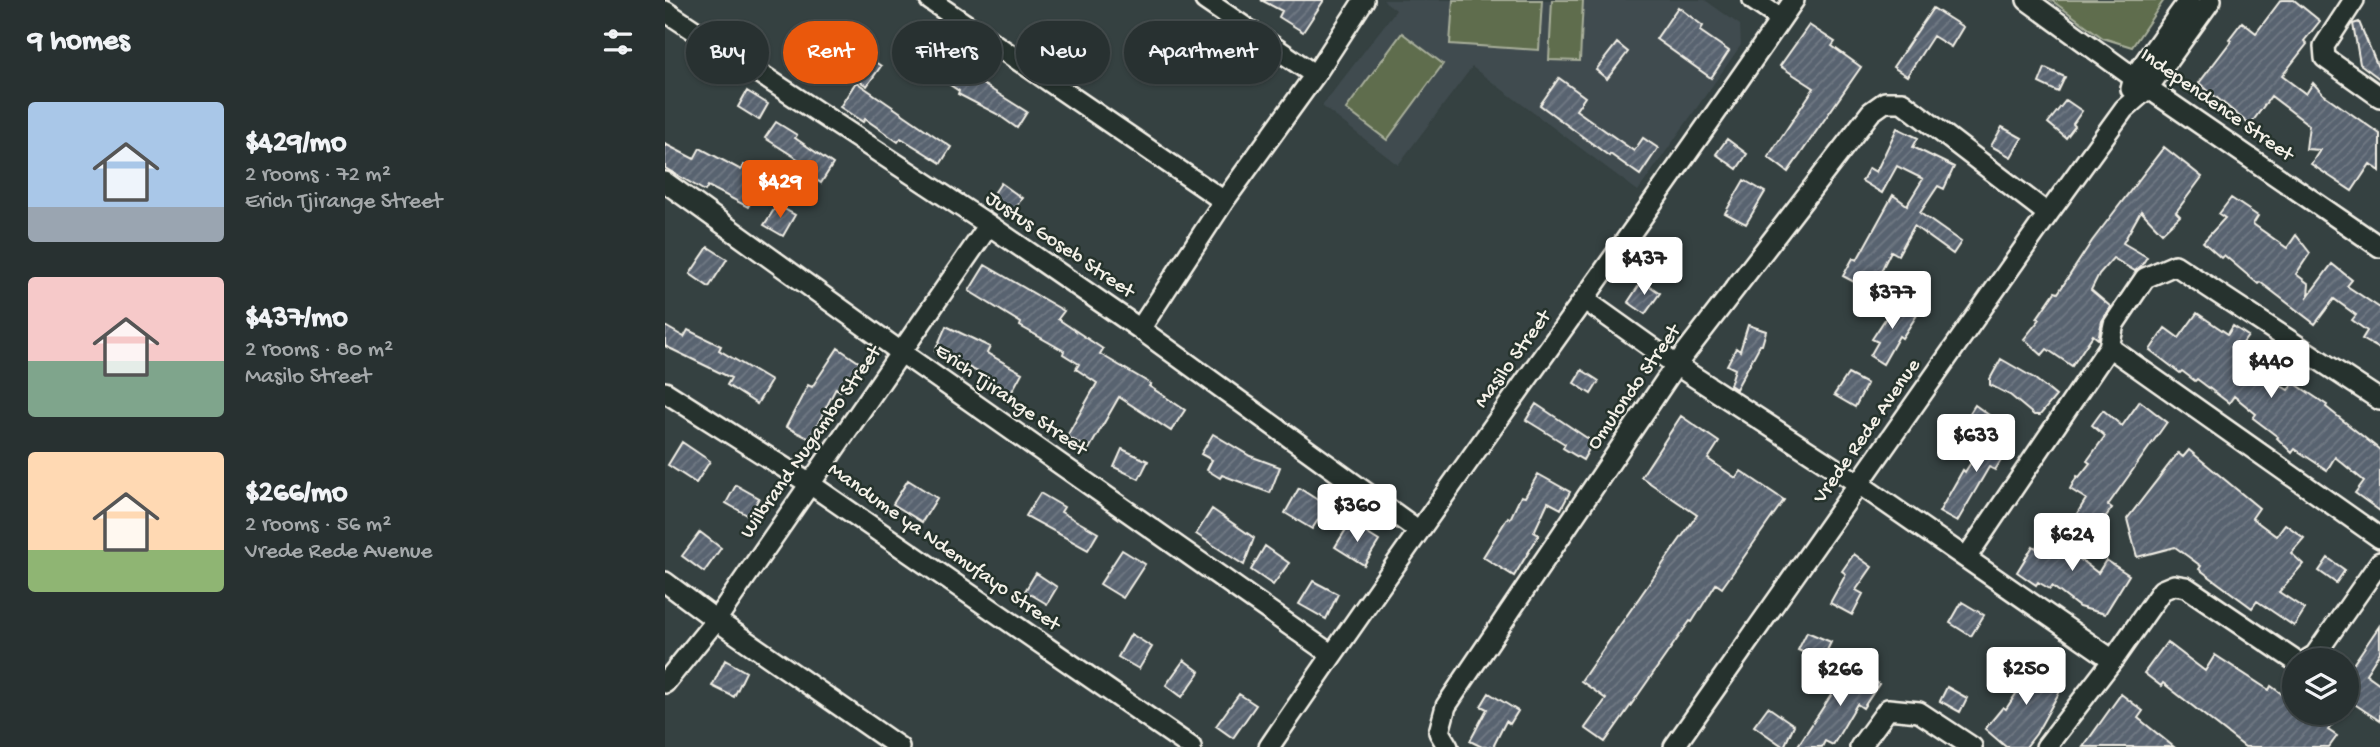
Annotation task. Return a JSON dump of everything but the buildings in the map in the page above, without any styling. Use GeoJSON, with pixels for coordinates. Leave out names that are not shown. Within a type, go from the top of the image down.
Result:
{"type":"FeatureCollection","features":[{"type":"Feature","properties":{"kind":"street"},"geometry":{"type":"LineString","coordinates":[[930,0],[1224,201]]}},
{"type":"Feature","properties":{"kind":"street"},"geometry":{"type":"LineString","coordinates":[[1205,0],[1314,75]]}},
{"type":"Feature","properties":{"kind":"street"},"geometry":{"type":"LineString","coordinates":[[1140,329],[1224,201],[1364,0]]}},
{"type":"Feature","properties":{"kind":"street"},"geometry":{"type":"LineString","coordinates":[[1753,0],[1781,19]]}},
{"type":"Feature","properties":{"kind":"street","name":"Masilo Street"},"geometry":{"type":"LineString","coordinates":[[1269,747],[1794,0]]}},
{"type":"Feature","properties":{"kind":"street","name":"Independence Street"},"geometry":{"type":"LineString","coordinates":[[2027,0],[2380,247]]}},
{"type":"Feature","properties":{"kind":"street","name":"Vrede Rede Avenue"},"geometry":{"type":"LineString","coordinates":[[1674,747],[2124,110],[2189,0]]}},
{"type":"Feature","properties":{"kind":"street","name":"Vrede Rede Avenue"},"geometry":{"type":"LineString","coordinates":[[2141,82],[2211,0]]}},
{"type":"Feature","properties":{"kind":"street"},"geometry":{"type":"LineString","coordinates":[[2354,0],[2324,46],[2325,58],[2380,97]]}},
{"type":"Feature","properties":{"kind":"street","name":"Justus Goseb Street"},"geometry":{"type":"LineString","coordinates":[[665,11],[989,225],[1140,329],[1419,531]]}},
{"type":"Feature","properties":{"kind":"street","name":"Omulondo Street"},"geometry":{"type":"LineString","coordinates":[[1448,747],[1439,732],[1446,706],[1676,365],[1871,112],[1885,102],[1902,102],[2048,214]]}},
{"type":"Feature","properties":{"kind":"street","name":"Erich Tjirange Street"},"geometry":{"type":"LineString","coordinates":[[665,182],[902,353],[1332,655]]}},
{"type":"Feature","properties":{"kind":"street","name":"Wilbrand Nugambo Street"},"geometry":{"type":"LineString","coordinates":[[665,683],[716,620],[989,225]]}},
{"type":"Feature","properties":{"kind":"street"},"geometry":{"type":"LineString","coordinates":[[1966,558],[2109,347],[2114,324],[2145,278],[2175,265],[2380,400]]}},
{"type":"Feature","properties":{"kind":"street"},"geometry":{"type":"LineString","coordinates":[[1585,300],[1676,365],[1859,484],[2113,660]]}},
{"type":"Feature","properties":{"kind":"street"},"geometry":{"type":"LineString","coordinates":[[2109,347],[2380,538]]}},
{"type":"Feature","properties":{"kind":"street","name":"Mandume ya Ndemufayo Street"},"geometry":{"type":"LineString","coordinates":[[665,392],[810,484],[1192,747]]}},
{"type":"Feature","properties":{"kind":"street"},"geometry":{"type":"LineString","coordinates":[[2321,648],[2380,562]]}},
{"type":"Feature","properties":{"kind":"street"},"geometry":{"type":"LineString","coordinates":[[665,582],[899,747]]}},
{"type":"Feature","properties":{"kind":"street"},"geometry":{"type":"LineString","coordinates":[[2046,747],[2113,660],[2162,590],[2174,585],[2186,587],[2282,652]]}},
{"type":"Feature","properties":{"kind":"street"},"geometry":{"type":"LineString","coordinates":[[1860,747],[1888,709],[1919,712],[1972,747]]}},
{"type":"Feature","properties":{"kind":"shaded area"},"geometry":{"type":"Polygon","coordinates":[[[1383,0],[1705,0],[1740,25],[1741,45],[1638,191],[1472,67],[1398,165],[1322,106],[1396,10],[1383,0]]]}},
{"type":"Feature","properties":{"kind":"green space"},"geometry":{"type":"Polygon","coordinates":[[[1453,0],[1542,0],[1539,50],[1450,44],[1453,0]]]}},
{"type":"Feature","properties":{"kind":"green space"},"geometry":{"type":"Polygon","coordinates":[[[1552,0],[1583,0],[1580,61],[1549,60],[1552,0]]]}},
{"type":"Feature","properties":{"kind":"green space"},"geometry":{"type":"Polygon","coordinates":[[[2051,0],[2164,0],[2132,47],[2103,38],[2051,0]]]}},
{"type":"Feature","properties":{"kind":"green space"},"geometry":{"type":"Polygon","coordinates":[[[1402,33],[1443,64],[1387,140],[1346,109],[1402,33]]]}}]}
